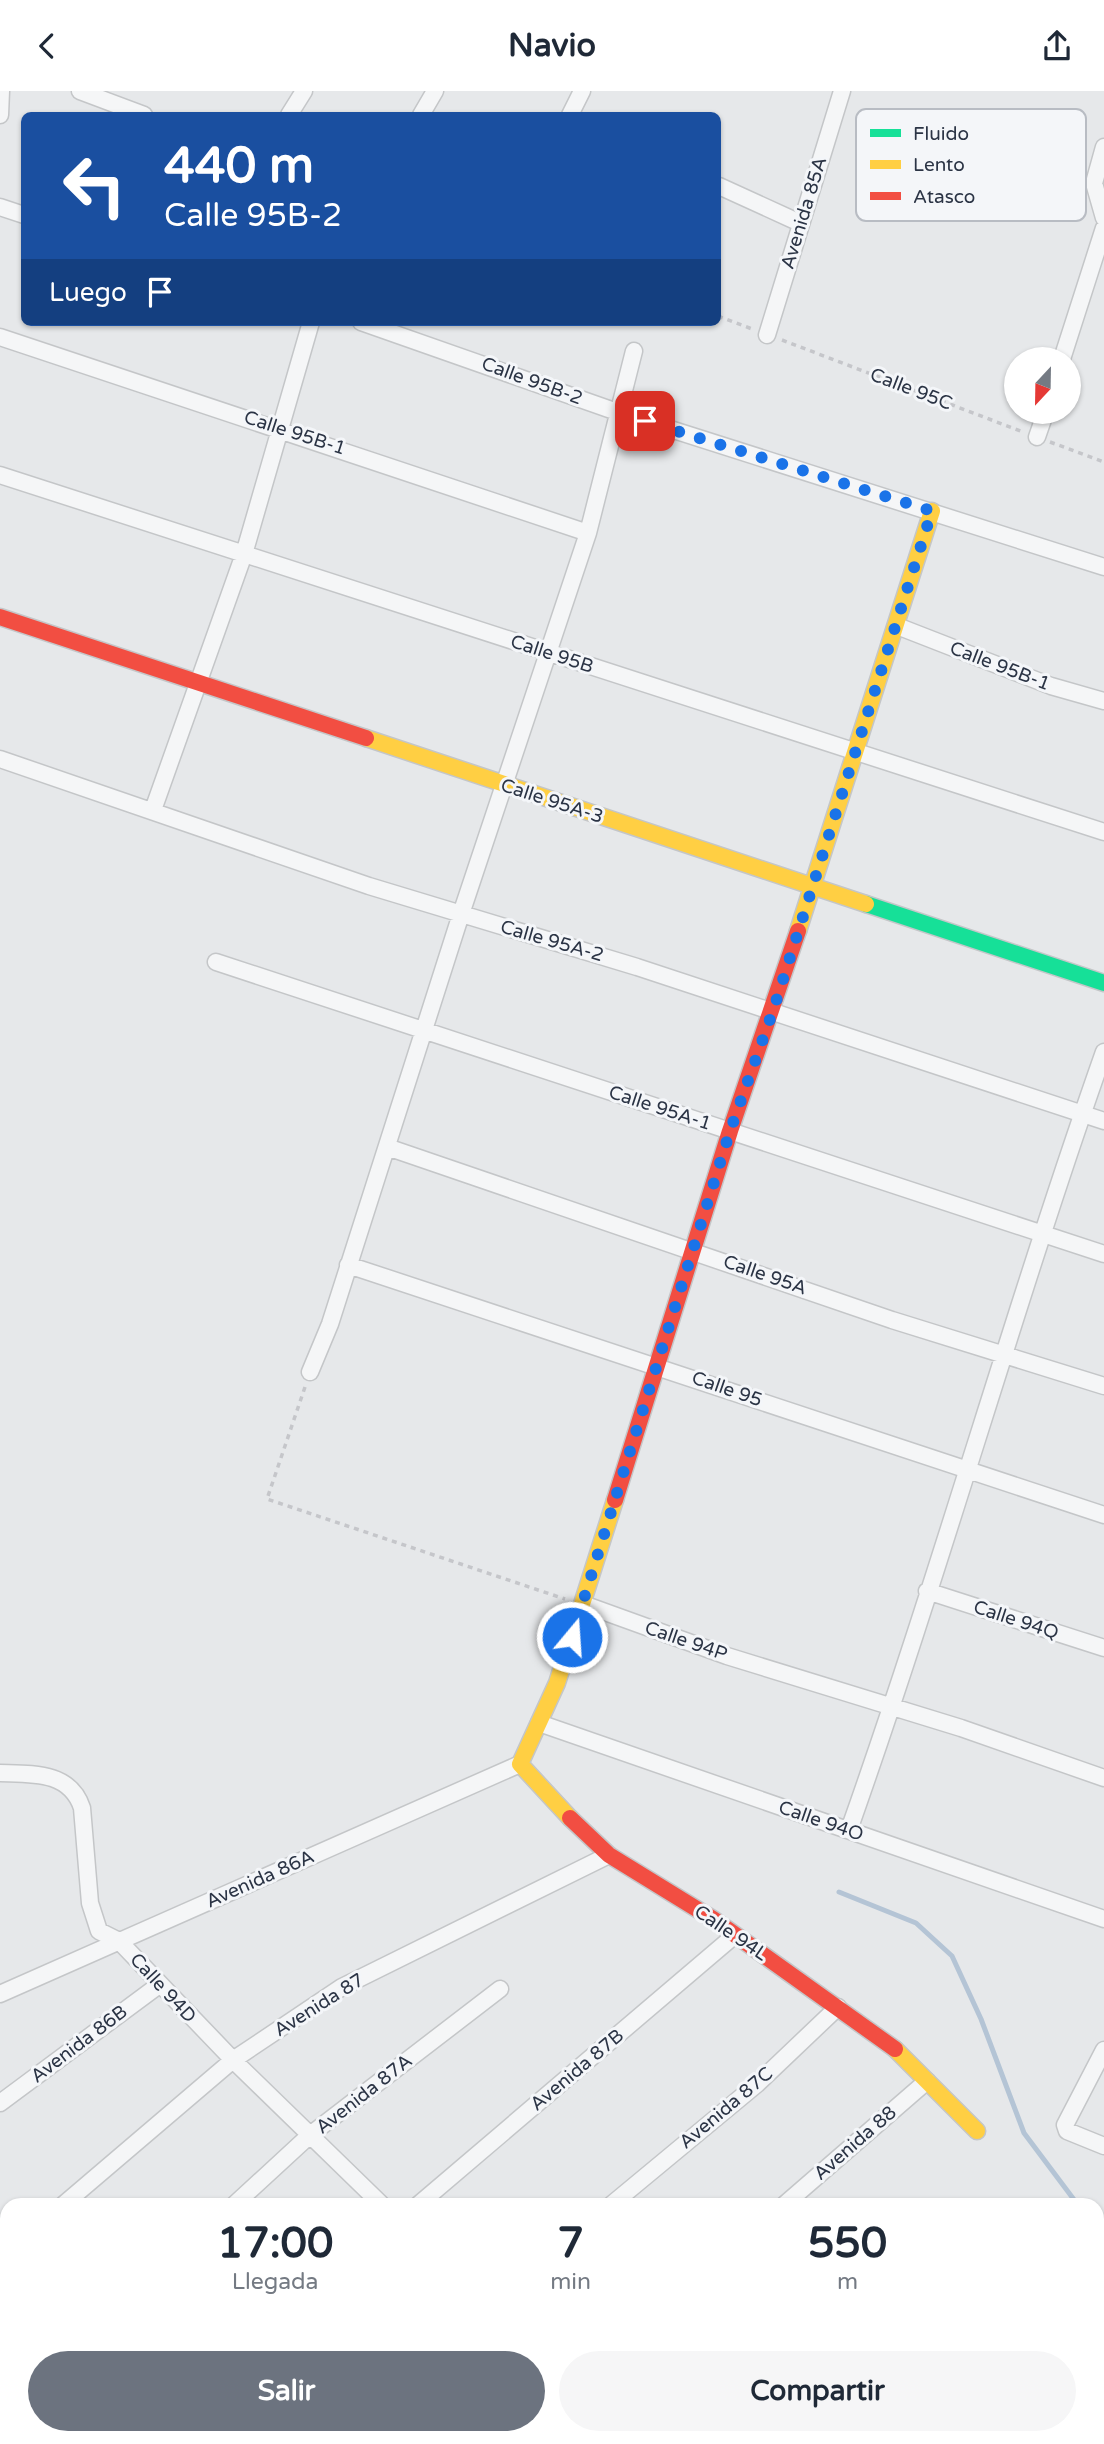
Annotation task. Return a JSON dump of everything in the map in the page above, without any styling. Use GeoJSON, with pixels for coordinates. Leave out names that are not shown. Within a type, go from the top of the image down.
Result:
{"type":"FeatureCollection","features":[{"type":"Feature","properties":{"kind":"street"},"geometry":{"type":"LineString","coordinates":[[0,115],[1,91]]}},
{"type":"Feature","properties":{"kind":"street"},"geometry":{"type":"LineString","coordinates":[[80,91],[120,98],[140,112]]}},
{"type":"Feature","properties":{"kind":"street"},"geometry":{"type":"LineString","coordinates":[[291,112],[304,91]]}},
{"type":"Feature","properties":{"kind":"street"},"geometry":{"type":"LineString","coordinates":[[423,112],[435,91]]}},
{"type":"Feature","properties":{"kind":"street"},"geometry":{"type":"LineString","coordinates":[[572,112],[582,91]]}},
{"type":"Feature","properties":{"kind":"street","name":"Avenida 85A"},"geometry":{"type":"LineString","coordinates":[[767,335],[842,91]]}},
{"type":"Feature","properties":{"kind":"street"},"geometry":{"type":"LineString","coordinates":[[1104,147],[1094,183],[1104,218]]}},
{"type":"Feature","properties":{"kind":"street"},"geometry":{"type":"LineString","coordinates":[[721,186],[800,223]]}},
{"type":"Feature","properties":{"kind":"street"},"geometry":{"type":"LineString","coordinates":[[0,207],[21,214]]}},
{"type":"Feature","properties":{"kind":"street"},"geometry":{"type":"LineString","coordinates":[[1066,347],[1104,227]]}},
{"type":"Feature","properties":{"kind":"street"},"geometry":{"type":"LineString","coordinates":[[153,810],[244,554],[310,326]]}},
{"type":"Feature","properties":{"kind":"street","name":"Calle 95B-2"},"geometry":{"type":"LineString","coordinates":[[372,326],[620,413],[1104,567]]}},
{"type":"Feature","properties":{"kind":"street","name":"Calle 95B-1"},"geometry":{"type":"LineString","coordinates":[[0,337],[281,428],[589,533]]}},
{"type":"Feature","properties":{"kind":"street"},"geometry":{"type":"LineString","coordinates":[[310,1372],[348,1265],[461,915],[589,533],[634,351]]}},
{"type":"Feature","properties":{"kind":"street"},"geometry":{"type":"LineString","coordinates":[[1037,437],[1042,424]]}},
{"type":"Feature","properties":{"kind":"street","name":"Calle 95B"},"geometry":{"type":"LineString","coordinates":[[0,475],[1104,832]]}},
{"type":"Feature","properties":{"kind":"street"},"geometry":{"type":"LineString","coordinates":[[520,1764],[557,1683],[583,1604],[730,1131],[773,1011],[810,886],[898,626],[932,511]]}},
{"type":"Feature","properties":{"kind":"street","name":"Calle 95A-3"},"geometry":{"type":"LineString","coordinates":[[0,617],[1104,983]]}},
{"type":"Feature","properties":{"kind":"street","name":"Calle 95B-1"},"geometry":{"type":"LineString","coordinates":[[898,626],[1051,686],[1104,701]]}},
{"type":"Feature","properties":{"kind":"street","name":"Calle 95A-2"},"geometry":{"type":"LineString","coordinates":[[0,759],[369,887],[773,1011],[1104,1121]]}},
{"type":"Feature","properties":{"kind":"street","name":"Calle 95A-1"},"geometry":{"type":"LineString","coordinates":[[216,962],[1104,1254]]}},
{"type":"Feature","properties":{"kind":"street"},"geometry":{"type":"LineString","coordinates":[[849,1831],[893,1707],[927,1591],[1104,1052]]}},
{"type":"Feature","properties":{"kind":"street","name":"Calle 95A"},"geometry":{"type":"LineString","coordinates":[[387,1147],[892,1320],[1104,1386]]}},
{"type":"Feature","properties":{"kind":"street","name":"Calle 95"},"geometry":{"type":"LineString","coordinates":[[348,1265],[1104,1514]]}},
{"type":"Feature","properties":{"kind":"street","name":"Calle 94Q"},"geometry":{"type":"LineString","coordinates":[[927,1591],[1104,1649]]}},
{"type":"Feature","properties":{"kind":"street","name":"Calle 94P"},"geometry":{"type":"LineString","coordinates":[[583,1604],[727,1656],[893,1707],[1104,1777]]}},
{"type":"Feature","properties":{"kind":"street","name":"Calle 94O"},"geometry":{"type":"LineString","coordinates":[[538,1723],[1104,1919]]}},
{"type":"Feature","properties":{"kind":"street","name":"Calle 94L"},"geometry":{"type":"LineString","coordinates":[[520,1764],[548,1797],[609,1855],[736,1935],[890,2043],[977,2131]]}},
{"type":"Feature","properties":{"kind":"street","name":"Avenida 86A"},"geometry":{"type":"LineString","coordinates":[[0,1994],[520,1764]]}},
{"type":"Feature","properties":{"kind":"street","name":"Calle 94D"},"geometry":{"type":"LineString","coordinates":[[0,1773],[42,1775],[68,1784],[78,1796],[93,1912],[99,1931],[119,1941],[233,2060],[375,2198]]}},
{"type":"Feature","properties":{"kind":"street","name":"Avenida 87"},"geometry":{"type":"LineString","coordinates":[[71,2198],[233,2060],[342,1987],[609,1855]]}},
{"type":"Feature","properties":{"kind":"street","name":"Avenida 87B"},"geometry":{"type":"LineString","coordinates":[[426,2198],[736,1935]]}},
{"type":"Feature","properties":{"kind":"street","name":"Avenida 86B"},"geometry":{"type":"LineString","coordinates":[[0,2103],[159,1985]]}},
{"type":"Feature","properties":{"kind":"street","name":"Avenida 87A"},"geometry":{"type":"LineString","coordinates":[[242,2198],[310,2135],[500,1989]]}},
{"type":"Feature","properties":{"kind":"street","name":"Avenida 87C"},"geometry":{"type":"LineString","coordinates":[[619,2198],[757,2084],[838,2007]]}},
{"type":"Feature","properties":{"kind":"street"},"geometry":{"type":"LineString","coordinates":[[1104,2050],[1066,2122],[1067,2131],[1104,2146]]}},
{"type":"Feature","properties":{"kind":"street","name":"Avenida 88"},"geometry":{"type":"LineString","coordinates":[[792,2198],[927,2081]]}},
{"type":"Feature","properties":{"kind":"path","name":"Calle 95C"},"geometry":{"type":"LineString","coordinates":[[721,317],[1104,462]]}},
{"type":"Feature","properties":{"kind":"path"},"geometry":{"type":"LineString","coordinates":[[310,1372],[267,1494],[270,1501],[583,1604]]}},
{"type":"Feature","properties":{"kind":"waterway"},"geometry":{"type":"LineString","coordinates":[[839,1892],[916,1923],[952,1956],[981,2019],[1024,2133],[1073,2198]]}},
{"type":"Feature","properties":{"kind":"traffic: fast"},"geometry":{"type":"LineString","coordinates":[[866,904],[1104,983]]}},
{"type":"Feature","properties":{"kind":"traffic: slow"},"geometry":{"type":"LineString","coordinates":[[798,931],[932,511]]}},
{"type":"Feature","properties":{"kind":"traffic: slow"},"geometry":{"type":"LineString","coordinates":[[366,738],[866,904]]}},
{"type":"Feature","properties":{"kind":"traffic: slow"},"geometry":{"type":"LineString","coordinates":[[570,1818],[520,1764],[557,1683],[615,1500]]}},
{"type":"Feature","properties":{"kind":"traffic: slow"},"geometry":{"type":"LineString","coordinates":[[895,2049],[977,2131]]}},
{"type":"Feature","properties":{"kind":"traffic: jam"},"geometry":{"type":"LineString","coordinates":[[0,617],[366,738]]}},
{"type":"Feature","properties":{"kind":"traffic: jam"},"geometry":{"type":"LineString","coordinates":[[615,1500],[730,1131],[798,931]]}},
{"type":"Feature","properties":{"kind":"traffic: jam"},"geometry":{"type":"LineString","coordinates":[[570,1818],[609,1855],[713,1919],[895,2049]]}},
{"type":"Feature","properties":{"kind":"route"},"geometry":{"type":"LineString","coordinates":[[572,1637],[730,1131],[773,1011],[810,886],[898,626],[932,511],[645,421]]}}]}
